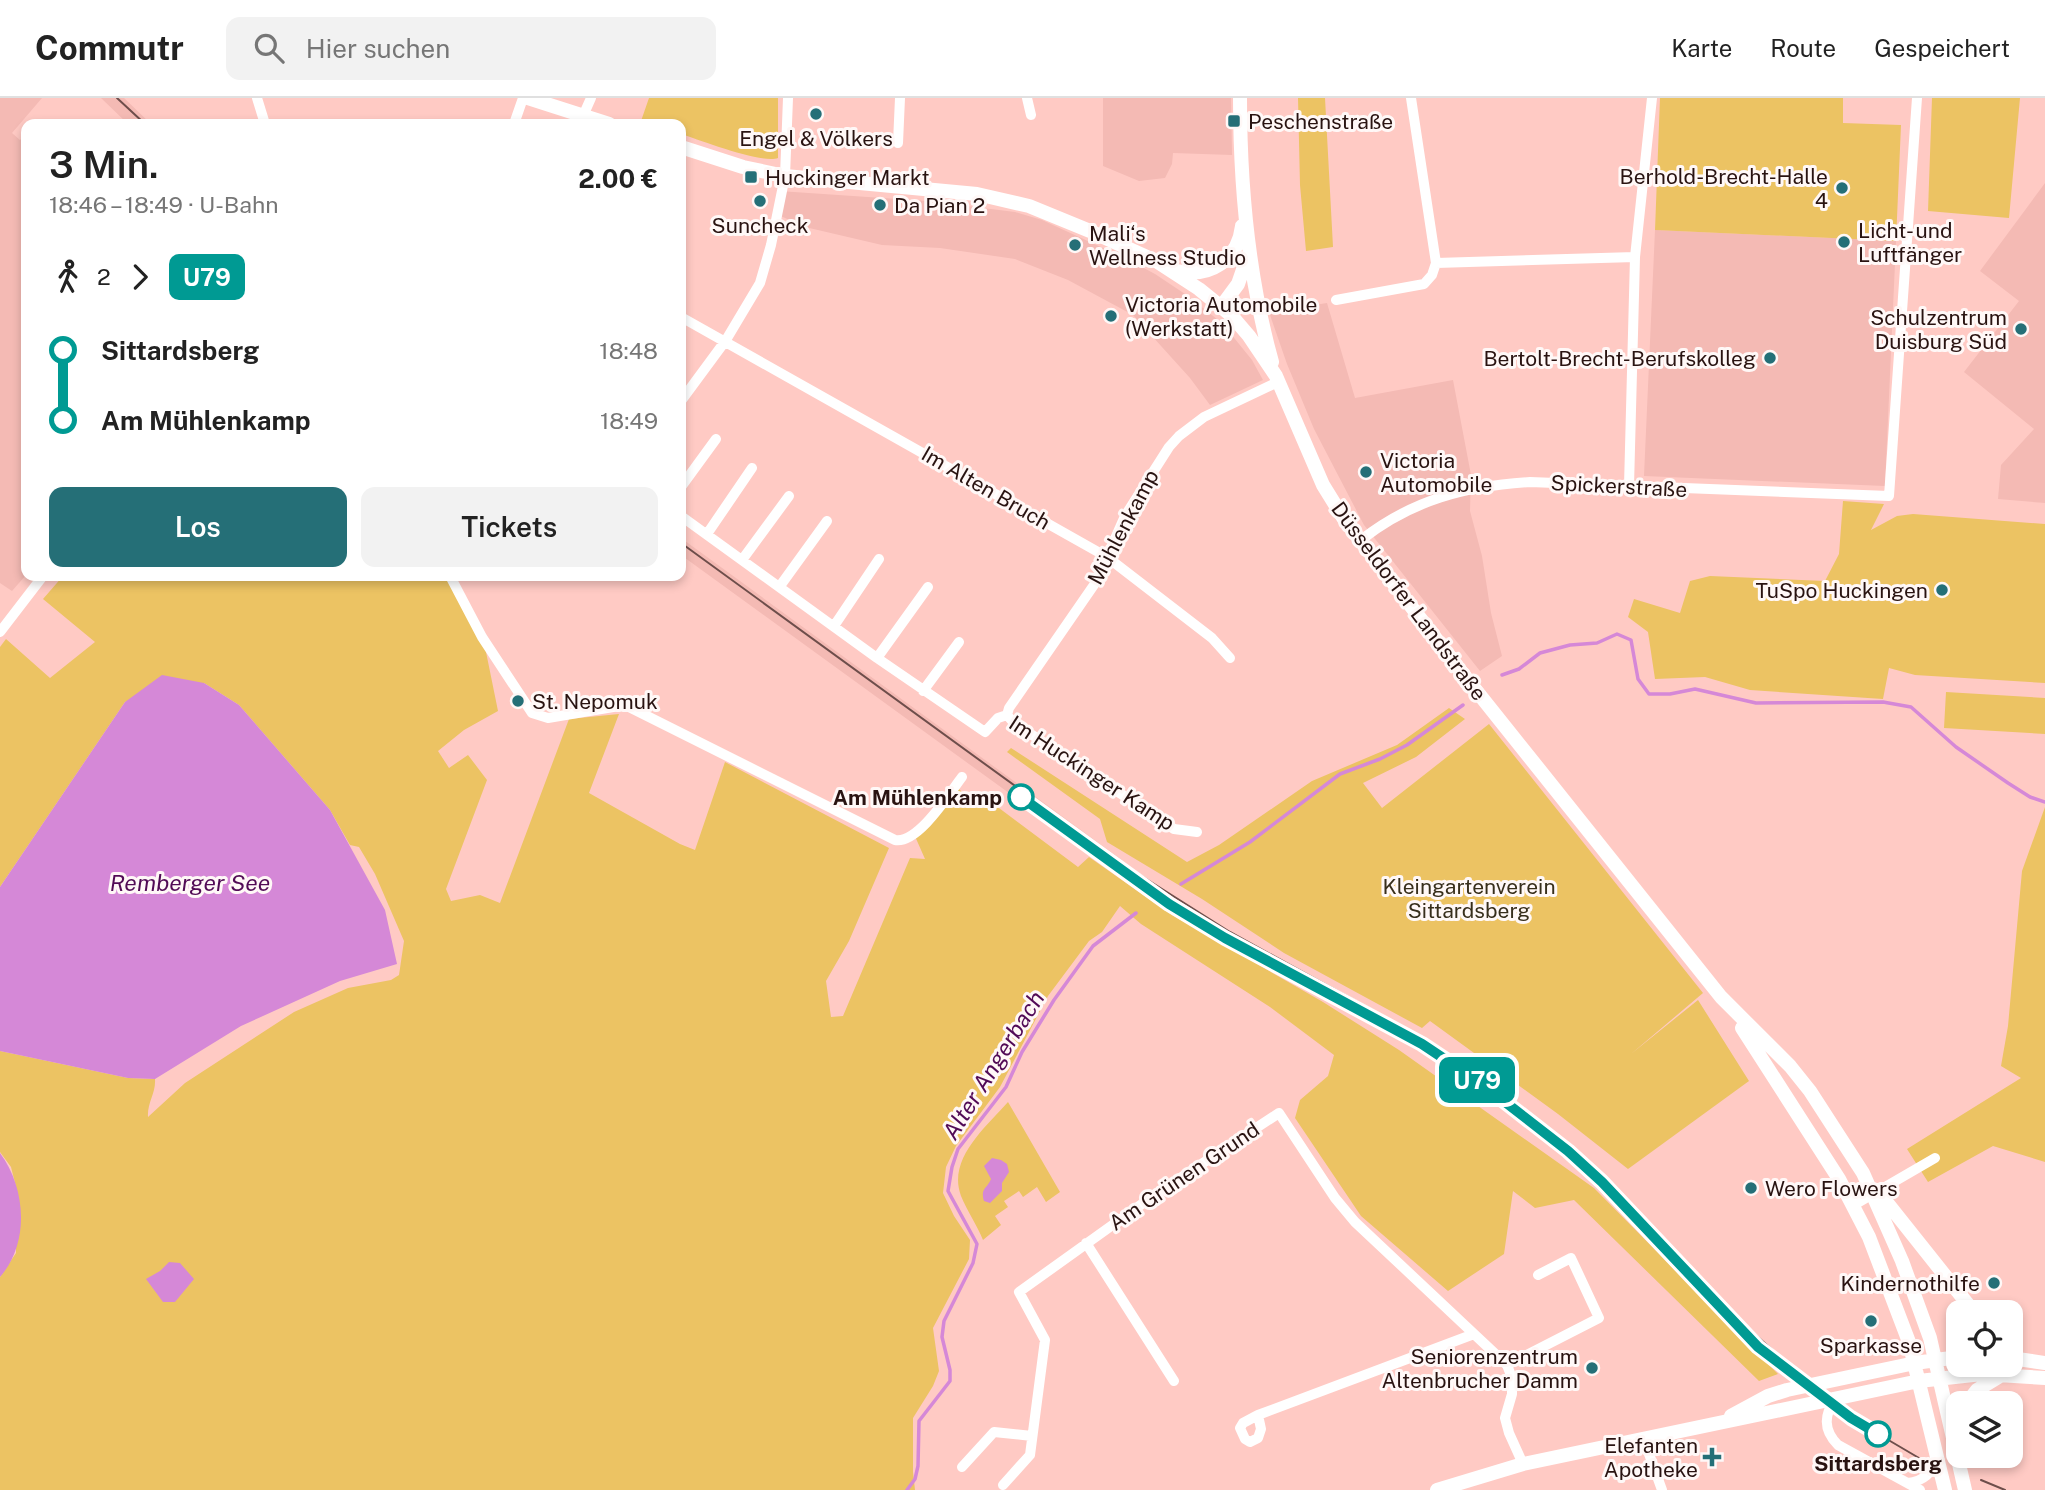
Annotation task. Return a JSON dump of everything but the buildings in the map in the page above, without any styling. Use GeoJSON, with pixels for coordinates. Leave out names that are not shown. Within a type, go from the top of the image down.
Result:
{"type":"FeatureCollection","features":[{"type":"Feature","properties":{"kind":"main road"},"geometry":{"type":"LineString","coordinates":[[525,98],[593,119]]}},
{"type":"Feature","properties":{"kind":"main road"},"geometry":{"type":"LineString","coordinates":[[1240,98],[1249,250],[1259,308],[1277,379]]}},
{"type":"Feature","properties":{"kind":"main road","name":"Düsseldorfer Landstraße"},"geometry":{"type":"LineString","coordinates":[[686,149],[743,167],[785,176],[947,190],[1005,200],[1053,215],[1169,269],[1221,307],[1249,336],[1277,379],[1323,485],[1344,519],[1480,695],[1721,997],[1809,1129],[1854,1205],[1895,1301],[1915,1363],[1945,1490]]}},
{"type":"Feature","properties":{"kind":"main road"},"geometry":{"type":"LineString","coordinates":[[1169,269],[1199,273],[1228,257],[1241,237],[1245,207]]}},
{"type":"Feature","properties":{"kind":"main road"},"geometry":{"type":"LineString","coordinates":[[1221,307],[1242,276],[1249,250]]}},
{"type":"Feature","properties":{"kind":"main road","name":"Düsseldorfer Landstraße"},"geometry":{"type":"LineString","coordinates":[[1721,997],[1790,1066],[1810,1091],[1875,1192]]}},
{"type":"Feature","properties":{"kind":"main road"},"geometry":{"type":"LineString","coordinates":[[1875,1192],[1964,1300]]}},
{"type":"Feature","properties":{"kind":"main road"},"geometry":{"type":"LineString","coordinates":[[1875,1192],[1906,1271],[1946,1397]]}},
{"type":"Feature","properties":{"kind":"main road"},"geometry":{"type":"LineString","coordinates":[[2023,1354],[2040,1362]]}},
{"type":"Feature","properties":{"kind":"main road"},"geometry":{"type":"LineString","coordinates":[[1707,1426],[1768,1396],[1787,1390],[1946,1358]]}},
{"type":"Feature","properties":{"kind":"main road"},"geometry":{"type":"LineString","coordinates":[[2023,1376],[2045,1378]]}},
{"type":"Feature","properties":{"kind":"main road"},"geometry":{"type":"LineString","coordinates":[[1437,1490],[1523,1464],[1946,1377]]}},
{"type":"Feature","properties":{"kind":"main road"},"geometry":{"type":"LineString","coordinates":[[1976,1391],[1998,1377]]}},
{"type":"Feature","properties":{"kind":"main road"},"geometry":{"type":"LineString","coordinates":[[1962,1468],[1965,1490]]}},
{"type":"Feature","properties":{"kind":"street"},"geometry":{"type":"LineString","coordinates":[[257,98],[263,119]]}},
{"type":"Feature","properties":{"kind":"street"},"geometry":{"type":"LineString","coordinates":[[516,119],[525,98]]}},
{"type":"Feature","properties":{"kind":"street"},"geometry":{"type":"LineString","coordinates":[[583,116],[591,98]]}},
{"type":"Feature","properties":{"kind":"street"},"geometry":{"type":"LineString","coordinates":[[686,394],[726,340],[760,283],[785,176],[788,98]]}},
{"type":"Feature","properties":{"kind":"street"},"geometry":{"type":"LineString","coordinates":[[898,143],[900,98]]}},
{"type":"Feature","properties":{"kind":"street"},"geometry":{"type":"LineString","coordinates":[[1027,98],[1031,115]]}},
{"type":"Feature","properties":{"kind":"street"},"geometry":{"type":"LineString","coordinates":[[1336,300],[1424,284],[1432,275],[1436,263],[1411,98]]}},
{"type":"Feature","properties":{"kind":"street"},"geometry":{"type":"LineString","coordinates":[[1629,486],[1635,257],[1652,98]]}},
{"type":"Feature","properties":{"kind":"street","name":"Spickerstraße"},"geometry":{"type":"LineString","coordinates":[[1361,540],[1377,527],[1402,514],[1458,490],[1492,484],[1530,482],[1889,496],[1917,98]]}},
{"type":"Feature","properties":{"kind":"street"},"geometry":{"type":"LineString","coordinates":[[1436,263],[1635,257]]}},
{"type":"Feature","properties":{"kind":"street","name":"Im Alten Bruch"},"geometry":{"type":"LineString","coordinates":[[686,320],[1107,557],[1212,638],[1230,658]]}},
{"type":"Feature","properties":{"kind":"street","name":"Mühlenkamp"},"geometry":{"type":"LineString","coordinates":[[1007,715],[1009,708],[1097,582],[1125,516],[1151,472],[1179,436],[1204,417],[1277,379]]}},
{"type":"Feature","properties":{"kind":"street"},"geometry":{"type":"LineString","coordinates":[[686,480],[716,439]]}},
{"type":"Feature","properties":{"kind":"street"},"geometry":{"type":"LineString","coordinates":[[707,534],[752,468]]}},
{"type":"Feature","properties":{"kind":"street"},"geometry":{"type":"LineString","coordinates":[[742,560],[789,496]]}},
{"type":"Feature","properties":{"kind":"street","name":"Im Huckinger Kamp"},"geometry":{"type":"LineString","coordinates":[[686,519],[923,691],[985,732],[998,718],[1007,715],[1014,723],[1174,829],[1197,832]]}},
{"type":"Feature","properties":{"kind":"street"},"geometry":{"type":"LineString","coordinates":[[780,586],[827,521]]}},
{"type":"Feature","properties":{"kind":"street"},"geometry":{"type":"LineString","coordinates":[[834,626],[879,559]]}},
{"type":"Feature","properties":{"kind":"street"},"geometry":{"type":"LineString","coordinates":[[0,632],[39,581]]}},
{"type":"Feature","properties":{"kind":"street"},"geometry":{"type":"LineString","coordinates":[[453,581],[482,637],[532,713],[548,718],[619,706],[628,707],[900,840],[914,834],[930,819],[962,778]]}},
{"type":"Feature","properties":{"kind":"street"},"geometry":{"type":"LineString","coordinates":[[877,658],[929,587]]}},
{"type":"Feature","properties":{"kind":"street"},"geometry":{"type":"LineString","coordinates":[[923,691],[959,642]]}},
{"type":"Feature","properties":{"kind":"street","name":"Am Grünen Grund"},"geometry":{"type":"LineString","coordinates":[[1003,1485],[1030,1455],[1045,1340],[1019,1292],[1086,1243],[1279,1112],[1320,1171],[1335,1198],[1355,1222],[1474,1335]]}},
{"type":"Feature","properties":{"kind":"street"},"geometry":{"type":"LineString","coordinates":[[1854,1205],[1935,1158]]}},
{"type":"Feature","properties":{"kind":"street","name":"Am Grünen Grund"},"geometry":{"type":"LineString","coordinates":[[1086,1243],[1174,1381]]}},
{"type":"Feature","properties":{"kind":"street"},"geometry":{"type":"LineString","coordinates":[[1507,1365],[1599,1318],[1571,1258],[1538,1275]]}},
{"type":"Feature","properties":{"kind":"street"},"geometry":{"type":"LineString","coordinates":[[1258,1416],[1474,1335],[1507,1365],[1512,1378],[1512,1394],[1506,1418],[1509,1433],[1523,1464]]}},
{"type":"Feature","properties":{"kind":"street"},"geometry":{"type":"LineString","coordinates":[[1835,1399],[1826,1416],[1829,1436],[1838,1445],[1920,1490]]}},
{"type":"Feature","properties":{"kind":"street"},"geometry":{"type":"LineString","coordinates":[[961,1467],[994,1432],[1032,1436]]}},
{"type":"Feature","properties":{"kind":"street"},"geometry":{"type":"LineString","coordinates":[[1644,1440],[1662,1490]]}},
{"type":"Feature","properties":{"kind":"street"},"geometry":{"type":"LineString","coordinates":[[1906,1483],[1919,1482],[1926,1477],[1938,1459]]}},
{"type":"Feature","properties":{"kind":"shaded area"},"geometry":{"type":"Polygon","coordinates":[[[0,98],[42,98],[24,119],[21,119],[12,133],[21,139],[21,581],[12,591],[0,583],[0,98]]]}},
{"type":"Feature","properties":{"kind":"shaded area"},"geometry":{"type":"Polygon","coordinates":[[[101,98],[124,98],[146,119],[123,119],[101,98]]]}},
{"type":"Feature","properties":{"kind":"shaded area"},"geometry":{"type":"Polygon","coordinates":[[[1103,98],[1231,98],[1232,155],[1173,153],[1172,164],[1165,178],[1139,181],[1103,166],[1103,98]]]}},
{"type":"Feature","properties":{"kind":"shaded area","name":"Schulzentrum Duisburg Süd"},"geometry":{"type":"Polygon","coordinates":[[[2045,183],[2045,503],[1998,499],[2001,465],[2034,429],[1964,372],[2019,301],[1980,271],[2045,183]]]}},
{"type":"Feature","properties":{"kind":"shaded area"},"geometry":{"type":"Polygon","coordinates":[[[779,191],[927,201],[1015,212],[1042,220],[1127,259],[1185,294],[1222,323],[1252,360],[1263,380],[1210,405],[1190,378],[1133,315],[1068,280],[1015,259],[940,248],[882,245],[805,227],[774,213],[779,191]]]}},
{"type":"Feature","properties":{"kind":"shaded area","name":"Bertolt-Brecht-Berufskolleg"},"geometry":{"type":"Polygon","coordinates":[[[1655,230],[1896,241],[1885,486],[1644,476],[1655,230]]]}},
{"type":"Feature","properties":{"kind":"shaded area"},"geometry":{"type":"Polygon","coordinates":[[[1327,303],[1355,398],[1453,380],[1471,475],[1470,511],[1502,656],[1480,671],[1364,525],[1314,429],[1269,312],[1327,303]]]}},
{"type":"Feature","properties":{"kind":"shaded area"},"geometry":{"type":"Polygon","coordinates":[[[686,542],[1122,860],[1115,870],[686,559],[686,542]]]}},
{"type":"Feature","properties":{"kind":"green space"},"geometry":{"type":"Polygon","coordinates":[[[649,98],[778,98],[778,158],[745,155],[686,136],[686,119],[642,119],[649,98]]]}},
{"type":"Feature","properties":{"kind":"green space"},"geometry":{"type":"Polygon","coordinates":[[[1298,98],[1325,98],[1333,247],[1306,251],[1300,185],[1298,98]]]}},
{"type":"Feature","properties":{"kind":"green space"},"geometry":{"type":"Polygon","coordinates":[[[1660,98],[1843,98],[1843,123],[1901,125],[1896,241],[1655,230],[1660,98]]]}},
{"type":"Feature","properties":{"kind":"green space"},"geometry":{"type":"Polygon","coordinates":[[[1932,98],[2020,98],[2009,218],[1928,211],[1932,98]]]}},
{"type":"Feature","properties":{"kind":"green space"},"geometry":{"type":"Polygon","coordinates":[[[1843,501],[1884,504],[1871,530],[1897,516],[1913,514],[2045,524],[2045,683],[1915,675],[1889,668],[1883,699],[1750,690],[1705,677],[1655,679],[1648,632],[1628,617],[1634,599],[1680,613],[1690,581],[1710,576],[1825,581],[1839,554],[1843,501]]]}},
{"type":"Feature","properties":{"kind":"green space"},"geometry":{"type":"Polygon","coordinates":[[[59,581],[451,581],[485,647],[498,711],[464,730],[438,751],[449,768],[468,755],[487,780],[446,889],[451,901],[480,895],[500,903],[569,719],[619,714],[589,793],[680,844],[695,850],[725,762],[889,848],[849,941],[826,981],[831,1017],[843,1016],[910,858],[925,859],[914,834],[956,785],[965,796],[979,793],[1078,867],[1089,857],[1172,915],[1323,1002],[1399,1050],[1594,1188],[1778,1374],[1759,1381],[1574,1200],[1535,1208],[1513,1191],[1504,1254],[1448,1291],[1361,1216],[1295,1118],[1300,1100],[1328,1076],[1334,1055],[1270,1007],[1141,924],[1120,906],[1102,932],[1089,941],[1048,996],[1000,1087],[956,1146],[946,1167],[943,1193],[970,1240],[969,1259],[933,1328],[939,1371],[913,1418],[915,1490],[0,1490],[0,1277],[16,1253],[16,1187],[11,1167],[0,1152],[0,1051],[128,1078],[155,1079],[148,1117],[185,1083],[294,1012],[348,988],[391,980],[399,975],[404,941],[375,874],[359,847],[350,845],[330,810],[239,705],[204,683],[125,702],[0,887],[0,647],[6,639],[50,678],[95,642],[43,599],[59,581]]]}},
{"type":"Feature","properties":{"kind":"green space"},"geometry":{"type":"Polygon","coordinates":[[[1946,692],[2045,698],[2045,734],[1944,728],[1946,692]]]}},
{"type":"Feature","properties":{"kind":"green space","name":"Kleingartenverein Sittardsberg"},"geometry":{"type":"Polygon","coordinates":[[[1449,708],[1465,719],[1416,757],[1363,783],[1382,808],[1489,724],[1703,993],[1631,1054],[1698,1000],[1749,1081],[1628,1169],[1558,1114],[1430,1021],[1422,1028],[1284,953],[1202,899],[1107,842],[1100,819],[1007,752],[1011,748],[1187,862],[1219,845],[1312,781],[1397,745],[1449,708]]]}},
{"type":"Feature","properties":{"kind":"green space"},"geometry":{"type":"Polygon","coordinates":[[[2045,807],[2045,1162],[1993,1146],[1928,1182],[1907,1149],[2021,1078],[2001,1066],[2008,1026],[2022,871],[2045,807]]]}},
{"type":"Feature","properties":{"kind":"green space"},"geometry":{"type":"Polygon","coordinates":[[[1008,1102],[1060,1192],[1046,1202],[1037,1187],[1023,1197],[1019,1191],[1004,1201],[1008,1207],[995,1216],[1001,1225],[983,1240],[961,1196],[959,1169],[971,1144],[1008,1102]]]}},
{"type":"Feature","properties":{"kind":"water","name":"Remberger See"},"geometry":{"type":"Polygon","coordinates":[[[162,675],[204,683],[239,705],[330,810],[385,910],[397,964],[340,981],[241,1026],[155,1079],[128,1078],[0,1051],[0,887],[125,702],[162,675]]]}},
{"type":"Feature","properties":{"kind":"water"},"geometry":{"type":"Polygon","coordinates":[[[0,1153],[15,1182],[21,1215],[16,1248],[0,1277],[0,1153]]]}},
{"type":"Feature","properties":{"kind":"water"},"geometry":{"type":"Polygon","coordinates":[[[992,1158],[1007,1164],[1009,1172],[1002,1183],[1002,1191],[990,1203],[984,1201],[983,1197],[983,1191],[991,1179],[984,1166],[992,1158]]]}},
{"type":"Feature","properties":{"kind":"water"},"geometry":{"type":"Polygon","coordinates":[[[169,1262],[180,1263],[194,1279],[175,1302],[163,1302],[146,1279],[169,1262]]]}},
{"type":"Feature","properties":{"kind":"waterway","name":"Alter Angerbach"},"geometry":{"type":"LineString","coordinates":[[1502,675],[1519,669],[1540,653],[1570,645],[1597,643],[1617,634],[1631,640],[1638,679],[1649,694],[1670,694],[1695,689],[1756,703],[1883,702],[1911,707],[1956,747],[2030,797],[2045,802]]}},
{"type":"Feature","properties":{"kind":"waterway","name":"Alter Angerbach"},"geometry":{"type":"LineString","coordinates":[[1181,884],[1250,842],[1340,774],[1380,759],[1407,745],[1463,705]]}},
{"type":"Feature","properties":{"kind":"waterway","name":"Alter Angerbach"},"geometry":{"type":"LineString","coordinates":[[907,1490],[915,1479],[918,1466],[919,1421],[950,1381],[942,1337],[944,1321],[973,1263],[977,1244],[948,1191],[958,1149],[1006,1087],[1022,1052],[1054,1000],[1093,946],[1136,913]]}},
{"type":"Feature","properties":{"kind":"tram line"},"geometry":{"type":"LineString","coordinates":[[117,98],[140,119]]}},
{"type":"Feature","properties":{"kind":"tram line"},"geometry":{"type":"LineString","coordinates":[[686,547],[1121,863],[1230,932],[1425,1039],[1486,1080],[1571,1146],[1605,1177],[1742,1323],[1794,1369]]}},
{"type":"Feature","properties":{"kind":"tram line"},"geometry":{"type":"LineString","coordinates":[[1851,1418],[1919,1458]]}},
{"type":"Feature","properties":{"kind":"tram line"},"geometry":{"type":"LineString","coordinates":[[1981,1480],[2005,1490]]}},
{"type":"Feature","properties":{"kind":"metro line","name":"U79"},"geometry":{"type":"LineString","coordinates":[[1021,797],[1169,904],[1225,938],[1422,1044],[1482,1084],[1568,1151],[1602,1182],[1758,1347],[1851,1418],[1878,1434]]}},
{"type":"Feature","properties":{"kind":"place","name":"Engel & Völkers"},"geometry":{"type":"Point","coordinates":[816,114]}},
{"type":"Feature","properties":{"kind":"place","name":"Peschenstraße"},"geometry":{"type":"Point","coordinates":[1234,121]}},
{"type":"Feature","properties":{"kind":"place","name":"Huckinger Markt"},"geometry":{"type":"Point","coordinates":[751,177]}},
{"type":"Feature","properties":{"kind":"place","name":"Berhold-Brecht-Halle 4"},"geometry":{"type":"Point","coordinates":[1842,188]}},
{"type":"Feature","properties":{"kind":"place","name":"Suncheck"},"geometry":{"type":"Point","coordinates":[760,201]}},
{"type":"Feature","properties":{"kind":"place","name":"Da Pian 2"},"geometry":{"type":"Point","coordinates":[880,205]}},
{"type":"Feature","properties":{"kind":"place","name":"Licht- und Luftfänger"},"geometry":{"type":"Point","coordinates":[1844,242]}},
{"type":"Feature","properties":{"kind":"place","name":"Mali‘s Wellness Studio"},"geometry":{"type":"Point","coordinates":[1075,245]}},
{"type":"Feature","properties":{"kind":"place","name":"Victoria Automobile (Werkstatt)"},"geometry":{"type":"Point","coordinates":[1111,316]}},
{"type":"Feature","properties":{"kind":"place","name":"Schulzentrum Duisburg Süd"},"geometry":{"type":"Point","coordinates":[2021,329]}},
{"type":"Feature","properties":{"kind":"place","name":"Bertolt-Brecht-Berufskolleg"},"geometry":{"type":"Point","coordinates":[1770,358]}},
{"type":"Feature","properties":{"kind":"place","name":"Victoria Automobile"},"geometry":{"type":"Point","coordinates":[1366,472]}},
{"type":"Feature","properties":{"kind":"place","name":"TuSpo Huckingen"},"geometry":{"type":"Point","coordinates":[1942,590]}},
{"type":"Feature","properties":{"kind":"place","name":"St. Nepomuk"},"geometry":{"type":"Point","coordinates":[518,701]}},
{"type":"Feature","properties":{"kind":"place","name":"Am Mühlenkamp"},"geometry":{"type":"Point","coordinates":[1021,797]}},
{"type":"Feature","properties":{"kind":"place","name":"Wero Flowers"},"geometry":{"type":"Point","coordinates":[1751,1188]}},
{"type":"Feature","properties":{"kind":"place","name":"Kindernothilfe"},"geometry":{"type":"Point","coordinates":[1994,1283]}},
{"type":"Feature","properties":{"kind":"place","name":"Sparkasse"},"geometry":{"type":"Point","coordinates":[1871,1321]}},
{"type":"Feature","properties":{"kind":"place","name":"Seniorenzentrum Altenbrucher Damm"},"geometry":{"type":"Point","coordinates":[1592,1368]}},
{"type":"Feature","properties":{"kind":"place","name":"Sittardsberg"},"geometry":{"type":"Point","coordinates":[1878,1434]}},
{"type":"Feature","properties":{"kind":"place","name":"Elefanten Apotheke"},"geometry":{"type":"Point","coordinates":[1712,1457]}}]}
